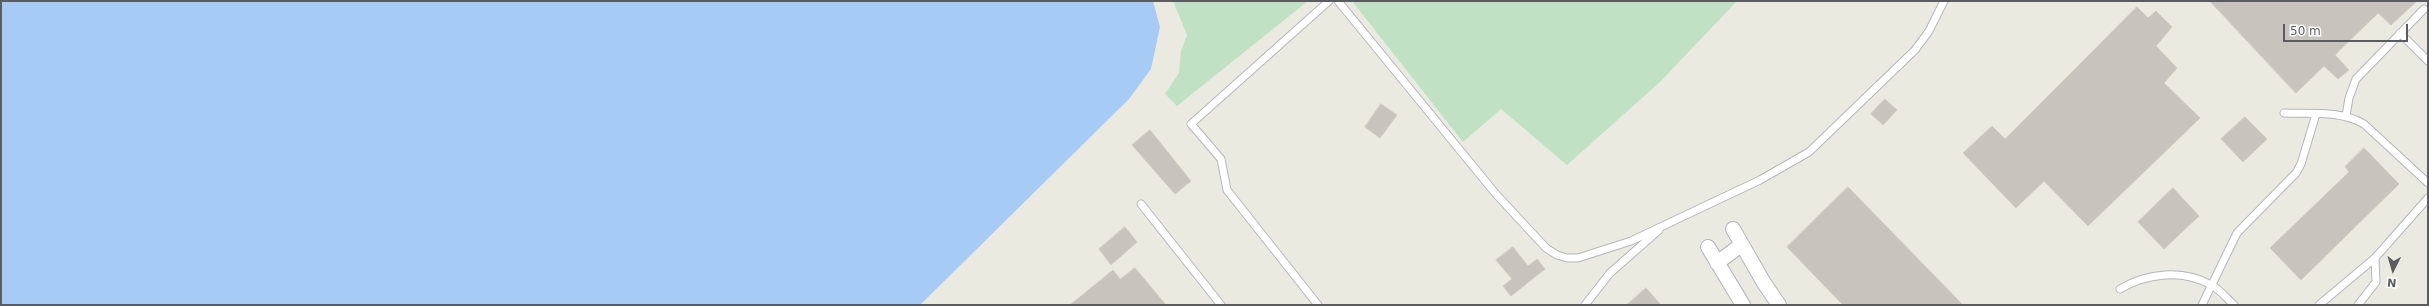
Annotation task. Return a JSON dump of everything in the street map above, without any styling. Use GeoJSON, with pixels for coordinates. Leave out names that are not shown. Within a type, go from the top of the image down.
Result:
{"type":"FeatureCollection","features":[{"type":"Feature","properties":{"kind":"street"},"geometry":{"type":"LineString","coordinates":[[1733,229],[1741,245],[1779,305]]}},
{"type":"Feature","properties":{"kind":"street"},"geometry":{"type":"LineString","coordinates":[[1717,263],[1741,245]]}},
{"type":"Feature","properties":{"kind":"street"},"geometry":{"type":"LineString","coordinates":[[1708,247],[1743,305]]}},
{"type":"Feature","properties":{"kind":"lane"},"geometry":{"type":"LineString","coordinates":[[1318,305],[1227,190],[1222,159],[1191,124],[1329,1]]}},
{"type":"Feature","properties":{"kind":"lane"},"geometry":{"type":"LineString","coordinates":[[1338,1],[1495,193],[1552,252],[1567,258],[1578,258],[1630,241],[1760,180],[1809,152],[1915,50],[1929,31],[1944,1]]}},
{"type":"Feature","properties":{"kind":"lane"},"geometry":{"type":"LineString","coordinates":[[2346,116],[2349,98],[2356,79],[2424,9]]}},
{"type":"Feature","properties":{"kind":"lane"},"geometry":{"type":"LineString","coordinates":[[2400,33],[2428,61]]}},
{"type":"Feature","properties":{"kind":"lane"},"geometry":{"type":"LineString","coordinates":[[2284,113],[2346,116],[2364,124],[2428,183]]}},
{"type":"Feature","properties":{"kind":"lane"},"geometry":{"type":"LineString","coordinates":[[2202,305],[2237,233],[2299,169],[2316,114]]}},
{"type":"Feature","properties":{"kind":"lane"},"geometry":{"type":"LineString","coordinates":[[2319,305],[2375,258],[2428,198]]}},
{"type":"Feature","properties":{"kind":"lane"},"geometry":{"type":"LineString","coordinates":[[1140,204],[1221,305]]}},
{"type":"Feature","properties":{"kind":"lane"},"geometry":{"type":"LineString","coordinates":[[1585,305],[1610,273],[1667,223]]}},
{"type":"Feature","properties":{"kind":"lane"},"geometry":{"type":"LineString","coordinates":[[2358,305],[2376,282],[2375,258]]}},
{"type":"Feature","properties":{"kind":"lane"},"geometry":{"type":"LineString","coordinates":[[2120,289],[2133,281],[2163,275],[2193,278],[2212,285],[2234,305]]}},
{"type":"Feature","properties":{"kind":"green space"},"geometry":{"type":"Polygon","coordinates":[[[1173,1],[1308,1],[1177,106],[1165,94],[1179,73],[1181,51],[1187,35],[1173,1]]]}},
{"type":"Feature","properties":{"kind":"green space"},"geometry":{"type":"Polygon","coordinates":[[[1352,1],[1737,1],[1660,82],[1567,165],[1501,109],[1463,142],[1352,1]]]}},
{"type":"Feature","properties":{"kind":"water"},"geometry":{"type":"Polygon","coordinates":[[[1,1],[1153,1],[1160,27],[1151,69],[1129,99],[920,305],[1,305],[1,1]]]}},
{"type":"Feature","properties":{"kind":"building"},"geometry":{"type":"Polygon","coordinates":[[[2210,1],[2417,1],[2391,25],[2378,13],[2335,55],[2349,70],[2338,79],[2324,66],[2296,93],[2210,1]]]}},
{"type":"Feature","properties":{"kind":"building"},"geometry":{"type":"Polygon","coordinates":[[[2137,7],[2148,18],[2156,11],[2172,27],[2156,46],[2177,68],[2164,83],[2200,118],[2088,226],[2044,181],[2016,208],[1963,153],[1992,126],[2005,139],[2137,7]]]}},
{"type":"Feature","properties":{"kind":"building"},"geometry":{"type":"Polygon","coordinates":[[[1885,99],[1897,110],[1883,125],[1871,114],[1885,99]]]}},
{"type":"Feature","properties":{"kind":"building"},"geometry":{"type":"Polygon","coordinates":[[[1381,104],[1397,115],[1380,138],[1365,127],[1381,104]]]}},
{"type":"Feature","properties":{"kind":"building"},"geometry":{"type":"Polygon","coordinates":[[[2245,117],[2267,139],[2243,162],[2221,139],[2245,117]]]}},
{"type":"Feature","properties":{"kind":"building"},"geometry":{"type":"Polygon","coordinates":[[[1150,130],[1191,181],[1175,194],[1132,145],[1150,130]]]}},
{"type":"Feature","properties":{"kind":"building"},"geometry":{"type":"Polygon","coordinates":[[[2364,148],[2399,184],[2301,280],[2270,248],[2349,172],[2345,167],[2364,148]]]}},
{"type":"Feature","properties":{"kind":"building"},"geometry":{"type":"Polygon","coordinates":[[[1848,187],[1963,305],[1843,305],[1787,247],[1848,187]]]}},
{"type":"Feature","properties":{"kind":"building"},"geometry":{"type":"Polygon","coordinates":[[[2173,188],[2199,216],[2164,249],[2138,222],[2173,188]]]}},
{"type":"Feature","properties":{"kind":"building"},"geometry":{"type":"Polygon","coordinates":[[[1125,227],[1137,242],[1111,265],[1099,249],[1125,227]]]}},
{"type":"Feature","properties":{"kind":"building"},"geometry":{"type":"Polygon","coordinates":[[[1513,247],[1528,266],[1537,259],[1545,269],[1511,296],[1503,286],[1512,279],[1496,260],[1513,247]]]}},
{"type":"Feature","properties":{"kind":"building"},"geometry":{"type":"Polygon","coordinates":[[[1135,268],[1166,305],[1070,305],[1113,270],[1120,279],[1135,268]]]}},
{"type":"Feature","properties":{"kind":"building"},"geometry":{"type":"Polygon","coordinates":[[[1646,288],[1661,305],[1627,305],[1646,288]]]}}]}
